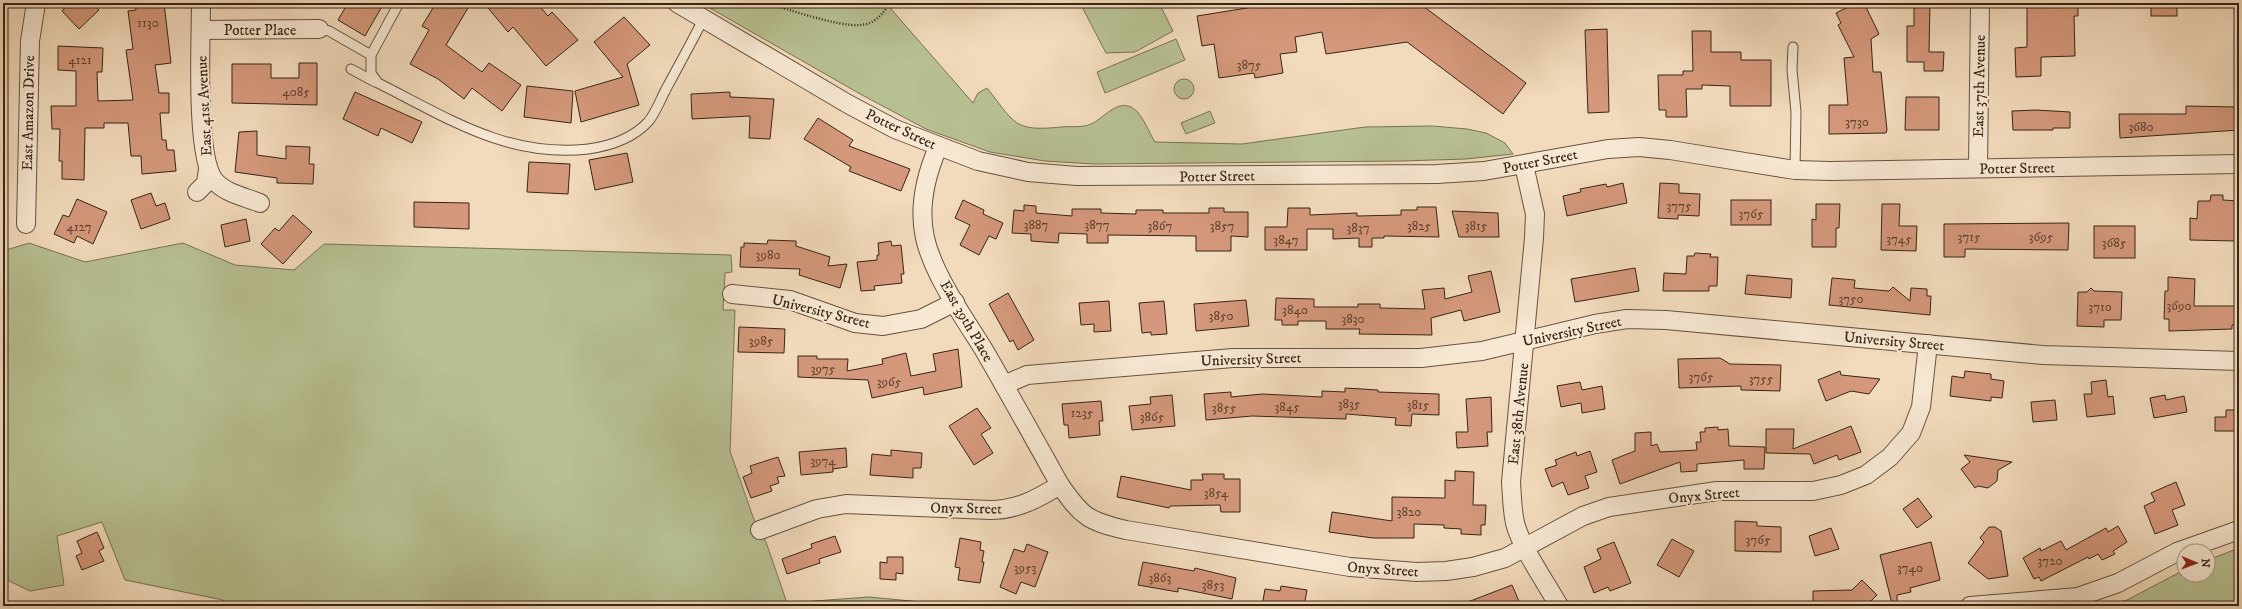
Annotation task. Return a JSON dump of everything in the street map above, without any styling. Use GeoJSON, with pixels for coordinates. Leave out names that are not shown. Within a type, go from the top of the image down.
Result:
{"type":"FeatureCollection","features":[{"type":"Feature","properties":{"kind":"street","name":"East Amazon Drive"},"geometry":{"type":"LineString","coordinates":[[26,224],[30,41],[36,3]]}},
{"type":"Feature","properties":{"kind":"street","name":"East 41st Avenue"},"geometry":{"type":"LineString","coordinates":[[201,3],[202,138],[208,169],[219,186],[260,203]]}},
{"type":"Feature","properties":{"kind":"street","name":"Potter Street"},"geometry":{"type":"LineString","coordinates":[[677,3],[848,104],[895,129],[978,161],[1028,172],[1077,176],[1438,174],[1484,171],[1608,149],[1639,147],[1670,150],[1795,170],[2239,164]]}},
{"type":"Feature","properties":{"kind":"street","name":"East 37th Avenue"},"geometry":{"type":"LineString","coordinates":[[1978,168],[1980,3]]}},
{"type":"Feature","properties":{"kind":"street","name":"Potter Place"},"geometry":{"type":"LineString","coordinates":[[201,30],[319,29]]}},
{"type":"Feature","properties":{"kind":"street","name":"East 39th Place"},"geometry":{"type":"LineString","coordinates":[[938,146],[926,183],[923,225],[933,259],[955,302],[1060,485]]}},
{"type":"Feature","properties":{"kind":"street","name":"East 38th Avenue"},"geometry":{"type":"LineString","coordinates":[[1524,165],[1535,214],[1525,341],[1511,482],[1515,524],[1558,606]]}},
{"type":"Feature","properties":{"kind":"street"},"geometry":{"type":"LineString","coordinates":[[196,192],[206,183],[208,169]]}},
{"type":"Feature","properties":{"kind":"street","name":"University Street"},"geometry":{"type":"LineString","coordinates":[[732,294],[790,300],[856,323],[882,326],[921,319],[955,302]]}},
{"type":"Feature","properties":{"kind":"street","name":"University Street"},"geometry":{"type":"LineString","coordinates":[[1004,385],[1027,375],[1234,358],[1421,358],[1452,356],[1525,341],[1595,324],[1627,319],[1666,320],[2043,355],[2239,361]]}},
{"type":"Feature","properties":{"kind":"street","name":"Onyx Street"},"geometry":{"type":"LineString","coordinates":[[760,530],[817,509],[846,504],[990,510],[1011,509],[1041,497],[1060,485],[1076,508],[1084,515],[1104,525],[1350,567],[1417,572],[1446,571],[1473,567],[1505,558],[1583,516],[1609,508],[1717,491],[1813,491],[1841,485],[1866,475],[1890,457],[1911,433],[1921,407],[1928,344]]}},
{"type":"Feature","properties":{"kind":"street"},"geometry":{"type":"LineString","coordinates":[[1970,606],[2078,597],[2118,583],[2177,552],[2239,530]]}},
{"type":"Feature","properties":{"kind":"lane"},"geometry":{"type":"LineString","coordinates":[[378,83],[371,73],[371,55],[399,3]]}},
{"type":"Feature","properties":{"kind":"lane"},"geometry":{"type":"LineString","coordinates":[[351,69],[456,123],[504,142],[552,150],[596,148],[630,137],[649,122],[704,18]]}},
{"type":"Feature","properties":{"kind":"lane"},"geometry":{"type":"LineString","coordinates":[[319,29],[329,31],[371,55]]}},
{"type":"Feature","properties":{"kind":"lane"},"geometry":{"type":"LineString","coordinates":[[1792,47],[1792,70],[1796,112],[1795,170]]}},
{"type":"Feature","properties":{"kind":"path"},"geometry":{"type":"LineString","coordinates":[[764,3],[842,23],[858,25],[872,22],[880,17],[889,3]]}},
{"type":"Feature","properties":{"kind":"green space"},"geometry":{"type":"Polygon","coordinates":[[[701,3],[892,3],[891,9],[973,103],[978,93],[987,88],[1010,117],[1024,126],[1033,128],[1088,125],[1096,122],[1115,108],[1125,106],[1131,107],[1139,113],[1155,142],[1242,144],[1365,127],[1432,126],[1467,129],[1486,133],[1505,143],[1513,154],[1466,159],[1401,161],[1094,164],[1045,161],[990,152],[926,129],[862,95],[701,3]]]}},
{"type":"Feature","properties":{"kind":"green space"},"geometry":{"type":"Polygon","coordinates":[[[1080,3],[1159,3],[1173,31],[1135,52],[1106,53],[1080,3]]]}},
{"type":"Feature","properties":{"kind":"green space"},"geometry":{"type":"Polygon","coordinates":[[[1176,39],[1185,60],[1105,93],[1097,72],[1176,39]]]}},
{"type":"Feature","properties":{"kind":"green space"},"geometry":{"type":"Polygon","coordinates":[[[1180,79],[1188,79],[1194,85],[1194,93],[1188,99],[1180,99],[1174,93],[1174,85],[1180,79]]]}},
{"type":"Feature","properties":{"kind":"green space"},"geometry":{"type":"Polygon","coordinates":[[[1210,111],[1215,123],[1186,134],[1181,123],[1210,111]]]}},
{"type":"Feature","properties":{"kind":"green space"},"geometry":{"type":"Polygon","coordinates":[[[29,243],[85,262],[183,243],[235,265],[294,270],[324,244],[731,255],[732,272],[725,273],[723,310],[735,310],[730,451],[753,517],[766,542],[787,603],[869,597],[964,606],[222,606],[223,600],[125,580],[102,522],[57,536],[64,585],[30,591],[3,578],[3,251],[29,243]]]}},
{"type":"Feature","properties":{"kind":"green space"},"geometry":{"type":"Polygon","coordinates":[[[2239,548],[2239,606],[2106,606],[2127,600],[2176,574],[2176,583],[2216,583],[2216,557],[2239,548]]]}},
{"type":"Feature","properties":{"kind":"building"},"geometry":{"type":"Polygon","coordinates":[[[69,3],[93,3],[99,10],[79,29],[62,11],[69,3]]]}},
{"type":"Feature","properties":{"kind":"building"},"geometry":{"type":"Polygon","coordinates":[[[135,3],[164,3],[171,63],[155,65],[159,93],[169,93],[169,113],[160,113],[162,140],[166,140],[167,150],[174,150],[176,171],[142,174],[141,156],[131,156],[128,123],[104,123],[104,128],[85,128],[84,180],[62,179],[62,161],[59,161],[60,129],[52,129],[51,106],[76,106],[76,71],[58,70],[58,46],[103,48],[102,72],[97,72],[98,101],[133,100],[126,50],[133,49],[128,11],[136,10],[135,3]]]}},
{"type":"Feature","properties":{"kind":"building"},"geometry":{"type":"Polygon","coordinates":[[[348,3],[384,3],[365,36],[338,20],[348,3]]]}},
{"type":"Feature","properties":{"kind":"building"},"geometry":{"type":"Polygon","coordinates":[[[436,3],[471,3],[446,45],[482,72],[489,63],[521,85],[502,111],[472,88],[464,99],[438,79],[410,64],[429,30],[422,26],[436,3]]]}},
{"type":"Feature","properties":{"kind":"building"},"geometry":{"type":"Polygon","coordinates":[[[484,3],[537,3],[548,16],[552,12],[578,40],[546,66],[513,27],[508,32],[484,3]]]}},
{"type":"Feature","properties":{"kind":"building"},"geometry":{"type":"Polygon","coordinates":[[[1278,3],[1423,3],[1423,6],[1526,83],[1503,114],[1407,42],[1326,54],[1322,32],[1295,37],[1297,52],[1280,54],[1283,73],[1255,78],[1254,73],[1219,78],[1214,44],[1202,46],[1197,16],[1278,3]]]}},
{"type":"Feature","properties":{"kind":"building"},"geometry":{"type":"Polygon","coordinates":[[[1856,3],[1864,3],[1879,34],[1871,39],[1873,72],[1881,72],[1887,130],[1886,133],[1829,134],[1829,105],[1848,105],[1844,58],[1854,57],[1838,25],[1841,23],[1836,13],[1856,3]]]}},
{"type":"Feature","properties":{"kind":"building"},"geometry":{"type":"Polygon","coordinates":[[[1914,3],[1930,3],[1929,52],[1944,52],[1943,71],[1924,71],[1924,62],[1907,62],[1907,26],[1914,26],[1914,3]]]}},
{"type":"Feature","properties":{"kind":"building"},"geometry":{"type":"Polygon","coordinates":[[[2027,3],[2078,3],[2078,16],[2074,16],[2075,56],[2041,57],[2041,76],[2016,77],[2015,48],[2027,47],[2027,3]]]}},
{"type":"Feature","properties":{"kind":"building"},"geometry":{"type":"Polygon","coordinates":[[[2151,3],[2177,3],[2177,16],[2151,16],[2151,3]]]}},
{"type":"Feature","properties":{"kind":"building"},"geometry":{"type":"Polygon","coordinates":[[[624,17],[650,45],[627,64],[639,105],[581,122],[575,91],[623,77],[594,42],[624,17]]]}},
{"type":"Feature","properties":{"kind":"building"},"geometry":{"type":"Polygon","coordinates":[[[1607,29],[1609,112],[1588,113],[1585,30],[1607,29]]]}},
{"type":"Feature","properties":{"kind":"building"},"geometry":{"type":"Polygon","coordinates":[[[1692,31],[1711,31],[1711,52],[1741,52],[1741,60],[1771,60],[1771,106],[1730,106],[1730,86],[1702,85],[1702,89],[1686,89],[1687,117],[1666,117],[1666,110],[1659,110],[1658,75],[1683,75],[1683,71],[1693,71],[1692,31]]]}},
{"type":"Feature","properties":{"kind":"building"},"geometry":{"type":"Polygon","coordinates":[[[299,63],[317,63],[317,105],[232,103],[232,64],[271,64],[271,78],[299,78],[299,63]]]}},
{"type":"Feature","properties":{"kind":"building"},"geometry":{"type":"Polygon","coordinates":[[[527,86],[573,91],[571,123],[524,117],[527,86]]]}},
{"type":"Feature","properties":{"kind":"building"},"geometry":{"type":"Polygon","coordinates":[[[355,92],[422,122],[412,143],[381,128],[378,136],[343,119],[355,92]]]}},
{"type":"Feature","properties":{"kind":"building"},"geometry":{"type":"Polygon","coordinates":[[[730,92],[730,97],[774,99],[770,139],[749,138],[750,116],[692,119],[691,94],[730,92]]]}},
{"type":"Feature","properties":{"kind":"building"},"geometry":{"type":"Polygon","coordinates":[[[1906,97],[1939,97],[1939,130],[1905,130],[1906,97]]]}},
{"type":"Feature","properties":{"kind":"building"},"geometry":{"type":"Polygon","coordinates":[[[2186,106],[2239,107],[2239,130],[2120,138],[2119,114],[2186,114],[2186,106]]]}},
{"type":"Feature","properties":{"kind":"building"},"geometry":{"type":"Polygon","coordinates":[[[2036,110],[2070,112],[2070,128],[2053,128],[2053,130],[2013,130],[2012,111],[2036,110]]]}},
{"type":"Feature","properties":{"kind":"building"},"geometry":{"type":"Polygon","coordinates":[[[818,118],[853,140],[849,146],[910,169],[901,191],[849,171],[851,167],[804,139],[818,118]]]}},
{"type":"Feature","properties":{"kind":"building"},"geometry":{"type":"Polygon","coordinates":[[[257,131],[257,155],[286,159],[286,146],[310,147],[309,164],[314,164],[313,184],[277,183],[277,178],[235,172],[239,132],[257,131]]]}},
{"type":"Feature","properties":{"kind":"building"},"geometry":{"type":"Polygon","coordinates":[[[627,153],[633,182],[595,190],[589,160],[627,153]]]}},
{"type":"Feature","properties":{"kind":"building"},"geometry":{"type":"Polygon","coordinates":[[[529,162],[570,164],[568,194],[527,192],[529,162]]]}},
{"type":"Feature","properties":{"kind":"building"},"geometry":{"type":"Polygon","coordinates":[[[1623,183],[1627,203],[1567,216],[1563,196],[1581,192],[1580,189],[1606,184],[1607,187],[1623,183]]]}},
{"type":"Feature","properties":{"kind":"building"},"geometry":{"type":"Polygon","coordinates":[[[1660,183],[1679,184],[1679,193],[1700,194],[1699,216],[1678,215],[1678,219],[1658,218],[1660,183]]]}},
{"type":"Feature","properties":{"kind":"building"},"geometry":{"type":"Polygon","coordinates":[[[151,193],[156,206],[165,203],[170,219],[141,229],[131,200],[151,193]]]}},
{"type":"Feature","properties":{"kind":"building"},"geometry":{"type":"Polygon","coordinates":[[[2211,195],[2223,195],[2223,200],[2239,201],[2237,241],[2190,240],[2190,218],[2197,219],[2198,201],[2210,201],[2211,195]]]}},
{"type":"Feature","properties":{"kind":"building"},"geometry":{"type":"Polygon","coordinates":[[[77,199],[107,212],[93,244],[77,236],[74,243],[54,234],[63,215],[69,217],[77,199]]]}},
{"type":"Feature","properties":{"kind":"building"},"geometry":{"type":"Polygon","coordinates":[[[963,200],[984,210],[983,214],[1003,223],[996,239],[989,236],[979,255],[960,245],[970,225],[955,218],[963,200]]]}},
{"type":"Feature","properties":{"kind":"building"},"geometry":{"type":"Polygon","coordinates":[[[1731,200],[1771,200],[1771,225],[1731,225],[1731,200]]]}},
{"type":"Feature","properties":{"kind":"building"},"geometry":{"type":"Polygon","coordinates":[[[414,202],[469,203],[469,229],[414,227],[414,202]]]}},
{"type":"Feature","properties":{"kind":"building"},"geometry":{"type":"Polygon","coordinates":[[[1816,204],[1840,204],[1839,228],[1836,228],[1836,247],[1812,247],[1812,219],[1816,220],[1816,204]]]}},
{"type":"Feature","properties":{"kind":"building"},"geometry":{"type":"Polygon","coordinates":[[[1882,204],[1900,204],[1899,226],[1917,226],[1916,251],[1881,250],[1882,204]]]}},
{"type":"Feature","properties":{"kind":"building"},"geometry":{"type":"Polygon","coordinates":[[[1024,205],[1036,206],[1036,213],[1072,216],[1072,209],[1101,209],[1101,213],[1136,214],[1136,210],[1163,210],[1163,213],[1209,213],[1209,208],[1224,208],[1224,212],[1248,212],[1248,237],[1231,236],[1231,251],[1196,251],[1196,236],[1108,235],[1108,243],[1087,243],[1087,234],[1059,233],[1058,243],[1031,241],[1031,234],[1012,233],[1014,210],[1024,211],[1024,205]]]}},
{"type":"Feature","properties":{"kind":"building"},"geometry":{"type":"Polygon","coordinates":[[[1417,207],[1436,207],[1439,237],[1384,236],[1384,238],[1372,238],[1372,247],[1359,247],[1359,238],[1333,239],[1333,229],[1307,229],[1307,250],[1265,250],[1265,227],[1287,227],[1288,208],[1310,208],[1310,215],[1357,213],[1357,216],[1401,215],[1401,210],[1417,210],[1417,207]]]}},
{"type":"Feature","properties":{"kind":"building"},"geometry":{"type":"Polygon","coordinates":[[[1452,211],[1498,213],[1499,237],[1459,237],[1452,211]]]}},
{"type":"Feature","properties":{"kind":"building"},"geometry":{"type":"Polygon","coordinates":[[[293,215],[312,232],[283,264],[261,244],[275,228],[279,231],[293,215]]]}},
{"type":"Feature","properties":{"kind":"building"},"geometry":{"type":"Polygon","coordinates":[[[246,219],[250,241],[225,247],[221,225],[246,219]]]}},
{"type":"Feature","properties":{"kind":"building"},"geometry":{"type":"Polygon","coordinates":[[[2069,223],[2068,250],[1965,249],[1965,257],[1944,257],[1944,224],[2069,223]]]}},
{"type":"Feature","properties":{"kind":"building"},"geometry":{"type":"Polygon","coordinates":[[[2094,226],[2135,226],[2135,258],[2094,258],[2094,226]]]}},
{"type":"Feature","properties":{"kind":"building"},"geometry":{"type":"Polygon","coordinates":[[[768,240],[796,241],[796,246],[830,257],[828,266],[847,264],[840,288],[799,275],[800,269],[740,267],[741,247],[744,247],[744,243],[767,244],[768,240]]]}},
{"type":"Feature","properties":{"kind":"building"},"geometry":{"type":"Polygon","coordinates":[[[891,241],[892,246],[901,245],[904,274],[901,274],[902,283],[874,286],[875,290],[861,291],[857,262],[877,260],[877,255],[879,255],[878,243],[891,241]]]}},
{"type":"Feature","properties":{"kind":"building"},"geometry":{"type":"Polygon","coordinates":[[[1695,253],[1711,254],[1710,257],[1718,257],[1717,286],[1709,286],[1709,291],[1663,291],[1664,273],[1686,274],[1687,256],[1694,256],[1695,253]]]}},
{"type":"Feature","properties":{"kind":"building"},"geometry":{"type":"Polygon","coordinates":[[[1635,268],[1639,291],[1575,302],[1571,279],[1635,268]]]}},
{"type":"Feature","properties":{"kind":"building"},"geometry":{"type":"Polygon","coordinates":[[[1491,271],[1500,312],[1464,321],[1461,310],[1431,318],[1432,335],[1359,334],[1360,329],[1326,329],[1326,321],[1298,321],[1298,325],[1282,325],[1282,320],[1275,320],[1276,298],[1314,299],[1314,307],[1358,307],[1358,304],[1380,304],[1380,308],[1425,309],[1422,290],[1444,288],[1445,299],[1472,292],[1468,276],[1491,271]]]}},
{"type":"Feature","properties":{"kind":"building"},"geometry":{"type":"Polygon","coordinates":[[[1747,275],[1792,279],[1791,298],[1745,294],[1747,275]]]}},
{"type":"Feature","properties":{"kind":"building"},"geometry":{"type":"Polygon","coordinates":[[[2168,277],[2195,279],[2194,306],[2239,306],[2239,325],[2232,325],[2232,329],[2169,331],[2169,319],[2164,319],[2165,291],[2168,291],[2168,277]]]}},
{"type":"Feature","properties":{"kind":"building"},"geometry":{"type":"Polygon","coordinates":[[[1832,278],[1855,280],[1854,288],[1889,291],[1893,287],[1910,301],[1911,288],[1927,289],[1927,296],[1931,296],[1930,315],[1829,305],[1832,278]]]}},
{"type":"Feature","properties":{"kind":"building"},"geometry":{"type":"Polygon","coordinates":[[[2091,288],[2094,291],[2122,292],[2121,320],[2104,320],[2104,327],[2077,326],[2078,292],[2087,292],[2091,288]]]}},
{"type":"Feature","properties":{"kind":"building"},"geometry":{"type":"Polygon","coordinates":[[[1008,293],[1034,340],[1018,350],[1013,340],[1010,342],[989,304],[1008,293]]]}},
{"type":"Feature","properties":{"kind":"building"},"geometry":{"type":"Polygon","coordinates":[[[1246,300],[1249,326],[1196,331],[1194,304],[1246,300]]]}},
{"type":"Feature","properties":{"kind":"building"},"geometry":{"type":"Polygon","coordinates":[[[1109,301],[1111,331],[1094,332],[1094,324],[1081,325],[1079,303],[1109,301]]]}},
{"type":"Feature","properties":{"kind":"building"},"geometry":{"type":"Polygon","coordinates":[[[1164,301],[1167,334],[1151,335],[1151,332],[1142,333],[1139,303],[1164,301]]]}},
{"type":"Feature","properties":{"kind":"building"},"geometry":{"type":"Polygon","coordinates":[[[739,327],[785,329],[784,353],[738,352],[739,327]]]}},
{"type":"Feature","properties":{"kind":"building"},"geometry":{"type":"Polygon","coordinates":[[[958,349],[962,387],[924,395],[923,387],[872,398],[868,380],[798,377],[798,356],[817,356],[817,359],[848,359],[847,371],[883,364],[882,359],[906,353],[911,376],[936,371],[933,354],[958,349]]]}},
{"type":"Feature","properties":{"kind":"building"},"geometry":{"type":"Polygon","coordinates":[[[1720,358],[1730,364],[1781,365],[1780,391],[1741,390],[1741,386],[1679,388],[1678,359],[1720,358]]]}},
{"type":"Feature","properties":{"kind":"building"},"geometry":{"type":"Polygon","coordinates":[[[1840,371],[1841,375],[1880,379],[1869,394],[1851,391],[1826,401],[1818,380],[1840,371]]]}},
{"type":"Feature","properties":{"kind":"building"},"geometry":{"type":"Polygon","coordinates":[[[1965,371],[1991,374],[1991,379],[2004,381],[2002,398],[1991,397],[1991,401],[1950,396],[1952,376],[1964,378],[1965,371]]]}},
{"type":"Feature","properties":{"kind":"building"},"geometry":{"type":"Polygon","coordinates":[[[2106,380],[2108,397],[2113,396],[2115,414],[2087,417],[2084,394],[2092,394],[2091,382],[2106,380]]]}},
{"type":"Feature","properties":{"kind":"building"},"geometry":{"type":"Polygon","coordinates":[[[1580,382],[1582,390],[1602,386],[1605,409],[1582,413],[1581,403],[1561,407],[1557,386],[1580,382]]]}},
{"type":"Feature","properties":{"kind":"building"},"geometry":{"type":"Polygon","coordinates":[[[1345,388],[1378,390],[1378,392],[1439,394],[1439,415],[1412,414],[1411,426],[1395,425],[1396,418],[1346,414],[1346,419],[1252,416],[1206,420],[1204,394],[1231,392],[1231,397],[1262,394],[1322,397],[1322,391],[1345,392],[1345,388]]]}},
{"type":"Feature","properties":{"kind":"building"},"geometry":{"type":"Polygon","coordinates":[[[1172,395],[1175,426],[1132,430],[1129,406],[1151,404],[1150,397],[1172,395]]]}},
{"type":"Feature","properties":{"kind":"building"},"geometry":{"type":"Polygon","coordinates":[[[2165,395],[2166,400],[2184,396],[2187,412],[2154,418],[2150,398],[2165,395]]]}},
{"type":"Feature","properties":{"kind":"building"},"geometry":{"type":"Polygon","coordinates":[[[1491,397],[1492,432],[1487,432],[1488,446],[1457,448],[1456,432],[1468,432],[1466,399],[1491,397]]]}},
{"type":"Feature","properties":{"kind":"building"},"geometry":{"type":"Polygon","coordinates":[[[2055,400],[2057,420],[2033,422],[2031,402],[2055,400]]]}},
{"type":"Feature","properties":{"kind":"building"},"geometry":{"type":"Polygon","coordinates":[[[1101,401],[1103,421],[1099,421],[1100,435],[1069,438],[1068,425],[1064,425],[1062,404],[1101,401]]]}},
{"type":"Feature","properties":{"kind":"building"},"geometry":{"type":"Polygon","coordinates":[[[977,408],[991,428],[981,434],[993,453],[974,465],[949,426],[977,408]]]}},
{"type":"Feature","properties":{"kind":"building"},"geometry":{"type":"Polygon","coordinates":[[[2226,410],[2239,410],[2239,431],[2215,431],[2215,417],[2226,417],[2226,410]]]}},
{"type":"Feature","properties":{"kind":"building"},"geometry":{"type":"Polygon","coordinates":[[[1851,426],[1861,452],[1839,460],[1837,455],[1814,464],[1810,454],[1766,453],[1766,429],[1794,429],[1793,449],[1851,426]]]}},
{"type":"Feature","properties":{"kind":"building"},"geometry":{"type":"Polygon","coordinates":[[[1718,427],[1718,430],[1728,429],[1729,446],[1765,447],[1764,469],[1744,469],[1744,460],[1697,464],[1697,471],[1681,472],[1680,462],[1620,484],[1612,460],[1635,451],[1635,433],[1651,432],[1651,446],[1657,444],[1660,452],[1697,450],[1696,442],[1701,442],[1700,432],[1705,432],[1705,428],[1718,427]]]}},
{"type":"Feature","properties":{"kind":"building"},"geometry":{"type":"Polygon","coordinates":[[[846,448],[847,467],[833,469],[833,472],[801,475],[799,452],[846,448]]]}},
{"type":"Feature","properties":{"kind":"building"},"geometry":{"type":"Polygon","coordinates":[[[891,450],[922,453],[921,468],[913,468],[913,478],[870,475],[872,454],[891,456],[891,450]]]}},
{"type":"Feature","properties":{"kind":"building"},"geometry":{"type":"Polygon","coordinates":[[[1590,451],[1597,472],[1585,476],[1589,488],[1568,495],[1563,482],[1552,487],[1545,469],[1557,465],[1555,460],[1576,452],[1577,456],[1590,451]]]}},
{"type":"Feature","properties":{"kind":"building"},"geometry":{"type":"Polygon","coordinates":[[[1964,455],[2012,462],[1998,470],[1997,481],[1988,488],[1978,486],[1975,488],[1961,469],[1970,462],[1964,455]]]}},
{"type":"Feature","properties":{"kind":"building"},"geometry":{"type":"Polygon","coordinates":[[[778,457],[785,476],[777,477],[779,483],[770,486],[772,491],[751,498],[743,477],[752,473],[750,466],[778,457]]]}},
{"type":"Feature","properties":{"kind":"building"},"geometry":{"type":"Polygon","coordinates":[[[1455,471],[1474,472],[1473,505],[1486,505],[1485,525],[1481,525],[1481,535],[1461,534],[1461,529],[1444,528],[1444,525],[1414,524],[1414,538],[1373,538],[1329,532],[1332,512],[1392,521],[1392,497],[1445,498],[1445,480],[1455,481],[1455,471]]]}},
{"type":"Feature","properties":{"kind":"building"},"geometry":{"type":"Polygon","coordinates":[[[1202,474],[1224,474],[1224,479],[1240,479],[1240,512],[1221,512],[1220,505],[1170,506],[1169,508],[1117,497],[1121,476],[1191,490],[1191,480],[1203,480],[1202,474]]]}},
{"type":"Feature","properties":{"kind":"building"},"geometry":{"type":"Polygon","coordinates":[[[2176,482],[2185,505],[2172,510],[2178,525],[2155,534],[2144,506],[2155,501],[2151,493],[2176,482]]]}},
{"type":"Feature","properties":{"kind":"building"},"geometry":{"type":"Polygon","coordinates":[[[1918,498],[1932,517],[1917,528],[1903,509],[1918,498]]]}},
{"type":"Feature","properties":{"kind":"building"},"geometry":{"type":"Polygon","coordinates":[[[1735,521],[1757,522],[1757,526],[1781,527],[1781,552],[1735,551],[1735,521]]]}},
{"type":"Feature","properties":{"kind":"building"},"geometry":{"type":"Polygon","coordinates":[[[2118,526],[2127,542],[2113,551],[2115,554],[2102,560],[2098,554],[2089,559],[2088,557],[2041,581],[2039,577],[2034,579],[2023,558],[2040,548],[2041,551],[2061,541],[2066,550],[2106,528],[2108,532],[2118,526]]]}},
{"type":"Feature","properties":{"kind":"building"},"geometry":{"type":"Polygon","coordinates":[[[1989,527],[1995,527],[2001,531],[2008,576],[1988,579],[1968,563],[1984,542],[1980,538],[1989,527]]]}},
{"type":"Feature","properties":{"kind":"building"},"geometry":{"type":"Polygon","coordinates":[[[1831,528],[1839,549],[1815,556],[1809,536],[1831,528]]]}},
{"type":"Feature","properties":{"kind":"building"},"geometry":{"type":"Polygon","coordinates":[[[97,532],[104,548],[99,551],[104,561],[82,570],[76,556],[82,553],[77,541],[97,532]]]}},
{"type":"Feature","properties":{"kind":"building"},"geometry":{"type":"Polygon","coordinates":[[[835,536],[841,552],[819,559],[820,563],[787,574],[782,559],[812,548],[811,544],[835,536]]]}},
{"type":"Feature","properties":{"kind":"building"},"geometry":{"type":"Polygon","coordinates":[[[960,538],[981,542],[980,550],[984,551],[982,562],[984,562],[980,583],[958,580],[960,568],[955,567],[960,538]]]}},
{"type":"Feature","properties":{"kind":"building"},"geometry":{"type":"Polygon","coordinates":[[[1672,539],[1694,551],[1679,577],[1657,565],[1672,539]]]}},
{"type":"Feature","properties":{"kind":"building"},"geometry":{"type":"Polygon","coordinates":[[[1614,542],[1631,583],[1610,591],[1608,587],[1594,593],[1584,567],[1601,559],[1597,549],[1614,542]]]}},
{"type":"Feature","properties":{"kind":"building"},"geometry":{"type":"Polygon","coordinates":[[[1931,542],[1940,580],[1910,588],[1911,592],[1897,595],[1897,603],[1892,604],[1880,555],[1931,542]]]}},
{"type":"Feature","properties":{"kind":"building"},"geometry":{"type":"Polygon","coordinates":[[[1027,544],[1048,552],[1035,587],[1021,582],[1016,594],[1000,587],[1014,549],[1024,552],[1027,544]]]}},
{"type":"Feature","properties":{"kind":"building"},"geometry":{"type":"Polygon","coordinates":[[[887,557],[903,557],[903,574],[896,573],[896,580],[880,579],[880,562],[887,563],[887,557]]]}},
{"type":"Feature","properties":{"kind":"building"},"geometry":{"type":"Polygon","coordinates":[[[1143,562],[1194,571],[1195,568],[1236,578],[1232,599],[1178,588],[1178,592],[1138,585],[1143,562]]]}},
{"type":"Feature","properties":{"kind":"building"},"geometry":{"type":"Polygon","coordinates":[[[1862,580],[1877,595],[1866,606],[1813,606],[1813,591],[1852,590],[1862,580]]]}},
{"type":"Feature","properties":{"kind":"building"},"geometry":{"type":"Polygon","coordinates":[[[1512,585],[1521,606],[1460,605],[1512,585]]]}},
{"type":"Feature","properties":{"kind":"building"},"geometry":{"type":"Polygon","coordinates":[[[1281,586],[1307,590],[1304,606],[1262,606],[1265,589],[1280,591],[1281,586]]]}}]}
